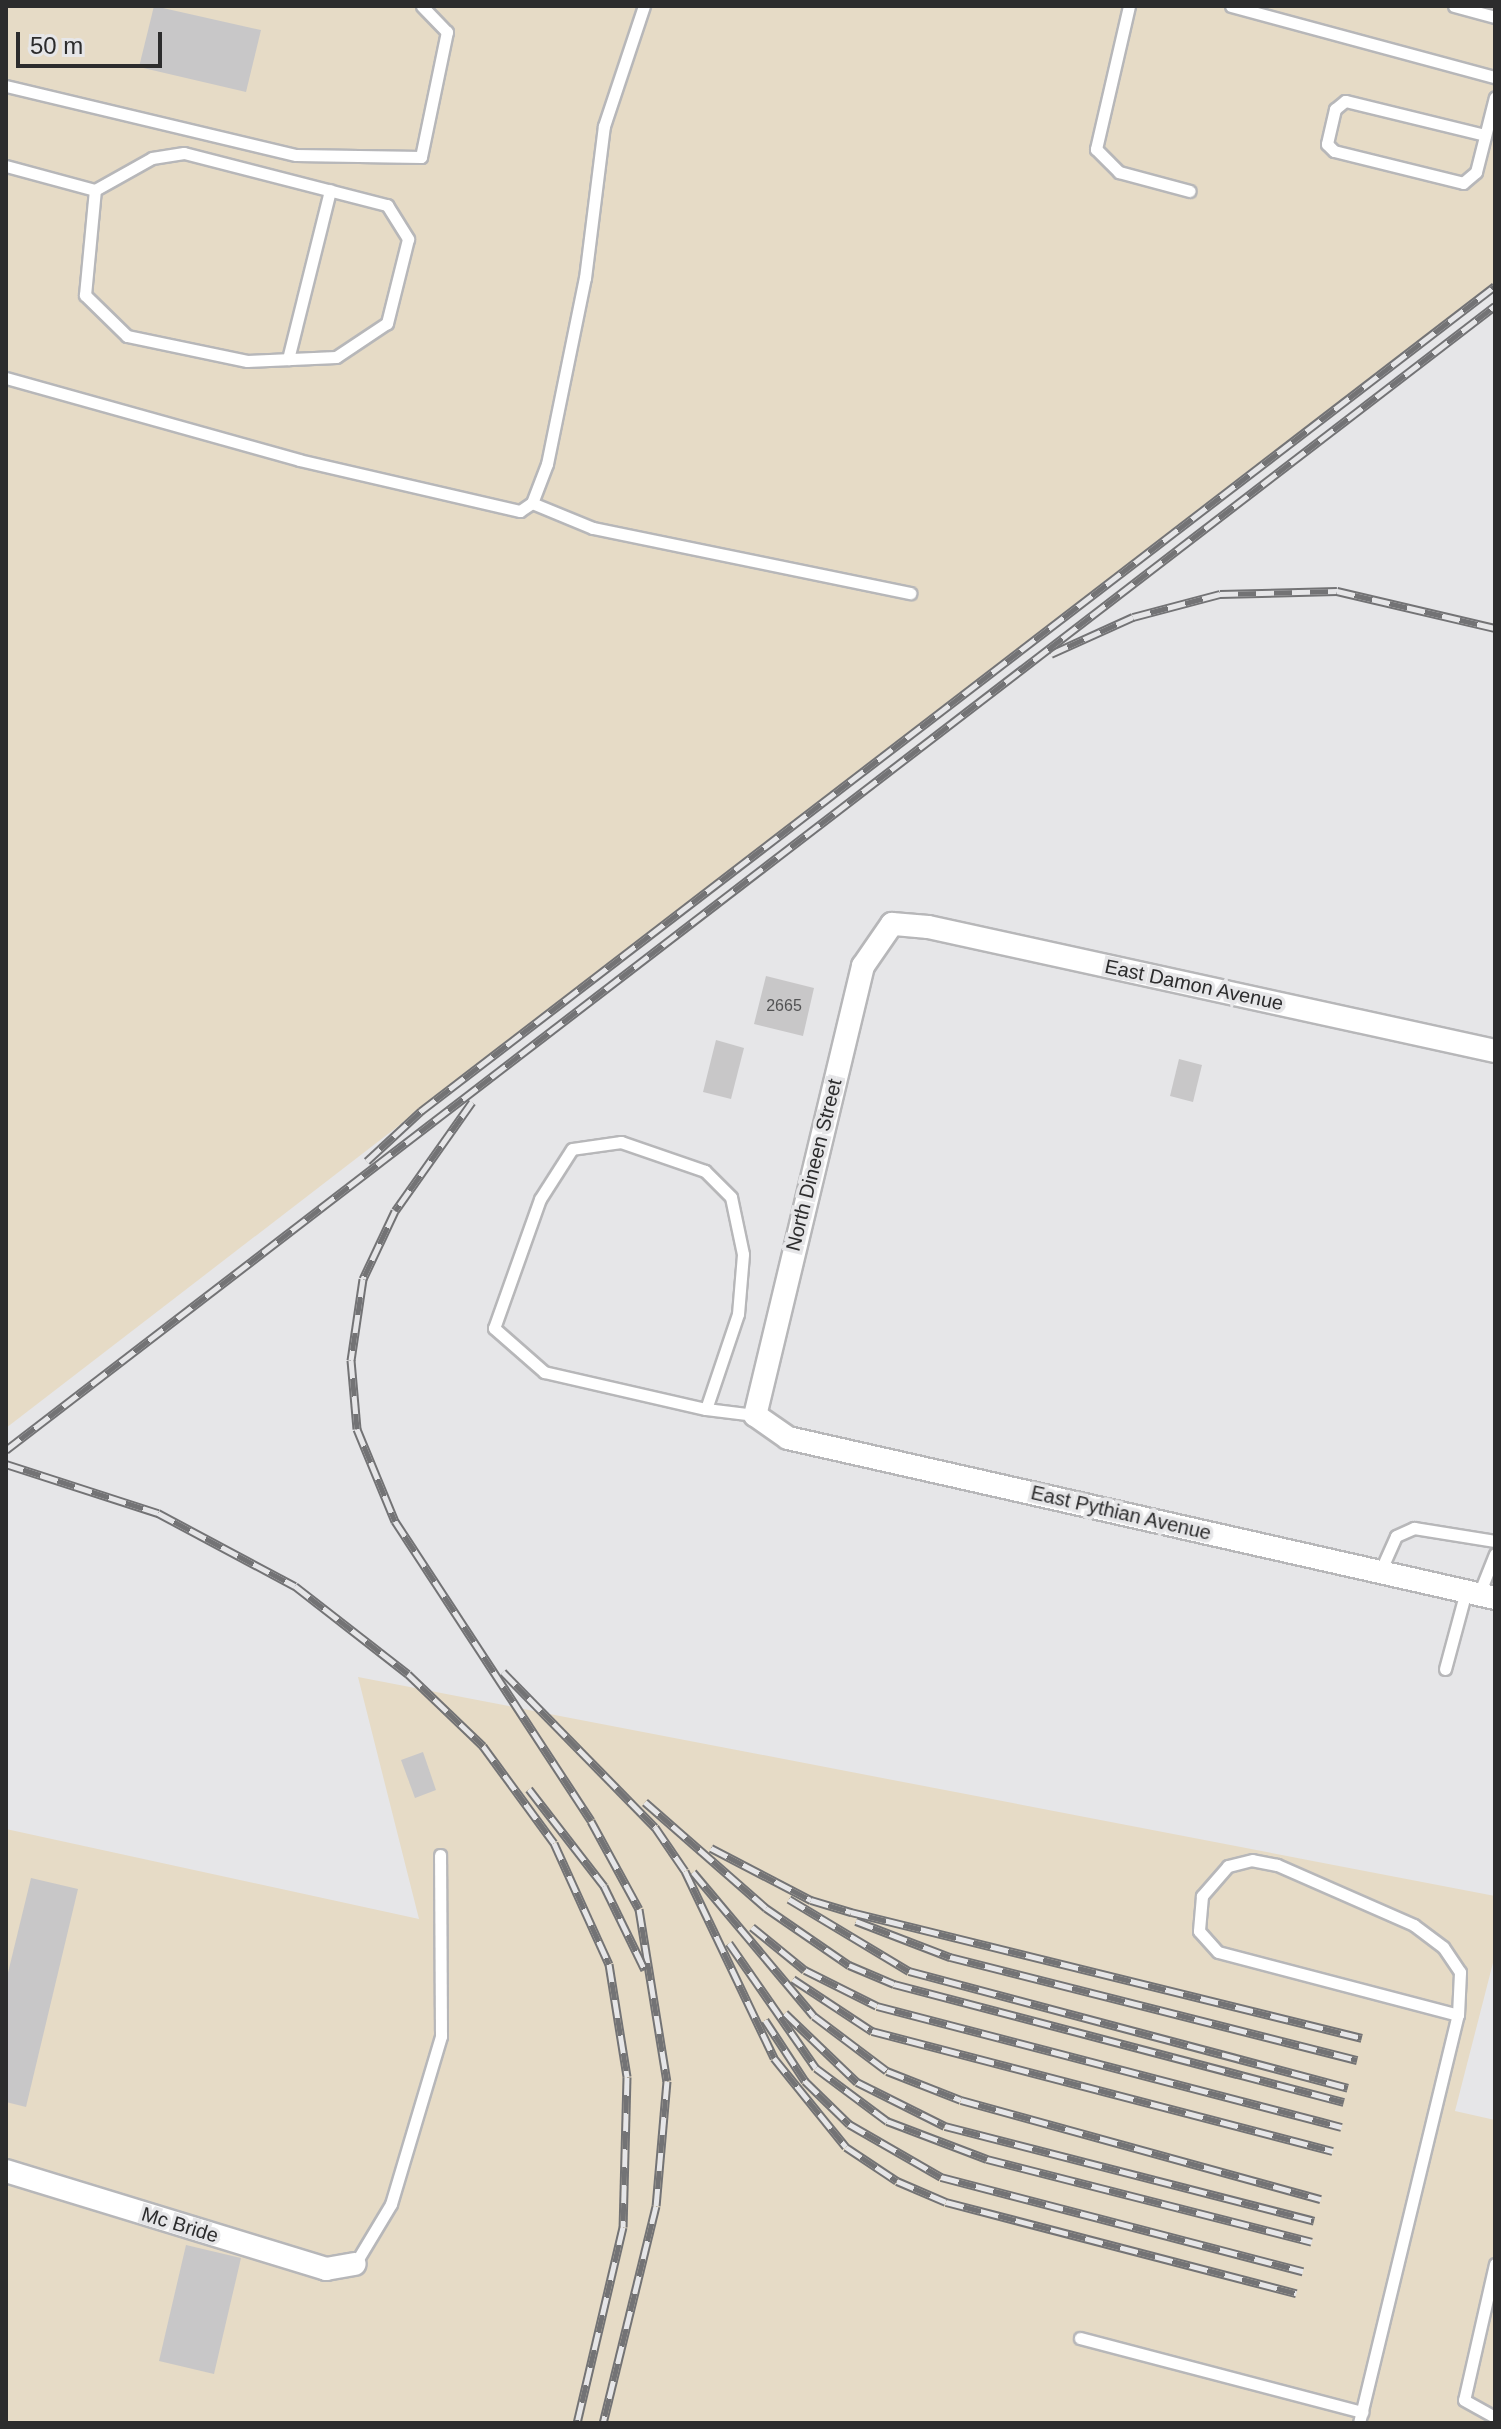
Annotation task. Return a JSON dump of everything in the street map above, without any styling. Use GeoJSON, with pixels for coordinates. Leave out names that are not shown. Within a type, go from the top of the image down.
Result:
{"type":"FeatureCollection","features":[{"type":"Feature","properties":{"kind":"street","name":"East Damon Avenue"},"geometry":{"type":"LineString","coordinates":[[892,924],[928,927],[1495,1051]]}},
{"type":"Feature","properties":{"kind":"street","name":"North Dineen Street"},"geometry":{"type":"LineString","coordinates":[[755,1415],[863,966],[892,924]]}},
{"type":"Feature","properties":{"kind":"street","name":"East Pythian Avenue"},"geometry":{"type":"LineString","coordinates":[[755,1415],[788,1438],[1480,1594]]}},
{"type":"Feature","properties":{"kind":"street","name":"Mc Bride"},"geometry":{"type":"LineString","coordinates":[[6,2171],[326,2269],[355,2264]]}},
{"type":"Feature","properties":{"kind":"lane"},"geometry":{"type":"LineString","coordinates":[[6,86],[296,155],[421,157],[447,32],[422,6]]}},
{"type":"Feature","properties":{"kind":"lane"},"geometry":{"type":"LineString","coordinates":[[6,378],[299,460],[520,511],[532,503],[547,464],[585,278],[604,126],[644,6]]}},
{"type":"Feature","properties":{"kind":"lane"},"geometry":{"type":"LineString","coordinates":[[1129,6],[1096,149],[1119,172],[1190,191]]}},
{"type":"Feature","properties":{"kind":"lane"},"geometry":{"type":"LineString","coordinates":[[1231,6],[1495,77]]}},
{"type":"Feature","properties":{"kind":"lane"},"geometry":{"type":"LineString","coordinates":[[1454,6],[1495,17]]}},
{"type":"Feature","properties":{"kind":"lane"},"geometry":{"type":"LineString","coordinates":[[1485,135],[1345,101],[1335,109],[1327,144],[1334,151],[1463,183],[1476,172],[1495,97]]}},
{"type":"Feature","properties":{"kind":"lane"},"geometry":{"type":"LineString","coordinates":[[6,166],[95,190],[152,158],[184,153],[387,205],[408,239],[387,323],[336,357],[247,361],[127,336],[85,295],[95,190]]}},
{"type":"Feature","properties":{"kind":"lane"},"geometry":{"type":"LineString","coordinates":[[288,359],[330,190]]}},
{"type":"Feature","properties":{"kind":"lane"},"geometry":{"type":"LineString","coordinates":[[532,503],[593,528],[910,593]]}},
{"type":"Feature","properties":{"kind":"lane"},"geometry":{"type":"LineString","coordinates":[[706,1409],[738,1314],[743,1254],[731,1197],[705,1171],[621,1142],[572,1149],[540,1199],[494,1328],[544,1372],[706,1409],[755,1415]]}},
{"type":"Feature","properties":{"kind":"lane"},"geometry":{"type":"LineString","coordinates":[[1380,1572],[1396,1536],[1414,1528],[1495,1541]]}},
{"type":"Feature","properties":{"kind":"lane"},"geometry":{"type":"LineString","coordinates":[[1445,1669],[1495,1554]]}},
{"type":"Feature","properties":{"kind":"lane"},"geometry":{"type":"LineString","coordinates":[[355,2264],[391,2204],[441,2036],[440,1855]]}},
{"type":"Feature","properties":{"kind":"lane"},"geometry":{"type":"LineString","coordinates":[[1080,2338],[1360,2418],[1458,2015],[1460,1972],[1443,1947],[1366,1899],[1252,1860],[1228,1866],[1202,1896],[1199,1931],[1218,1952],[1458,2015]]}},
{"type":"Feature","properties":{"kind":"lane"},"geometry":{"type":"LineString","coordinates":[[1495,2264],[1464,2400],[1495,2417]]}},
{"type":"Feature","properties":{"kind":"shaded area"},"geometry":{"type":"Polygon","coordinates":[[[6,6],[1495,6],[1495,282],[6,1428],[6,6]]]}},
{"type":"Feature","properties":{"kind":"shaded area"},"geometry":{"type":"Polygon","coordinates":[[[358,1677],[1495,1896],[1495,1955],[1455,2111],[1495,2120],[1495,2423],[6,2423],[6,1829],[419,1919],[358,1677]]]}},
{"type":"Feature","properties":{"kind":"building"},"geometry":{"type":"Polygon","coordinates":[[[154,6],[261,30],[246,92],[139,67],[154,6]]]}},
{"type":"Feature","properties":{"kind":"building"},"geometry":{"type":"Polygon","coordinates":[[[766,976],[814,988],[803,1036],[754,1024],[766,976]]]}},
{"type":"Feature","properties":{"kind":"building"},"geometry":{"type":"Polygon","coordinates":[[[716,1040],[744,1048],[731,1099],[703,1092],[716,1040]]]}},
{"type":"Feature","properties":{"kind":"building"},"geometry":{"type":"Polygon","coordinates":[[[1179,1059],[1202,1065],[1193,1102],[1170,1096],[1179,1059]]]}},
{"type":"Feature","properties":{"kind":"building"},"geometry":{"type":"Polygon","coordinates":[[[423,1752],[436,1790],[415,1798],[401,1760],[423,1752]]]}},
{"type":"Feature","properties":{"kind":"building"},"geometry":{"type":"Polygon","coordinates":[[[31,1878],[78,1889],[26,2107],[6,2102],[6,1981],[31,1878]]]}},
{"type":"Feature","properties":{"kind":"building"},"geometry":{"type":"Polygon","coordinates":[[[186,2245],[241,2258],[214,2374],[159,2361],[186,2245]]]}},
{"type":"Feature","properties":{"kind":"railway"},"geometry":{"type":"LineString","coordinates":[[367,1161],[421,1111],[1495,286]]}},
{"type":"Feature","properties":{"kind":"railway"},"geometry":{"type":"LineString","coordinates":[[6,1450],[1495,306]]}},
{"type":"Feature","properties":{"kind":"railway"},"geometry":{"type":"LineString","coordinates":[[1051,654],[1133,617],[1220,594],[1337,591],[1495,628]]}},
{"type":"Feature","properties":{"kind":"railway"},"geometry":{"type":"LineString","coordinates":[[472,1102],[395,1211],[363,1279],[351,1360],[357,1429],[395,1521],[591,1821],[639,1909],[667,2081],[656,2206],[603,2423]]}},
{"type":"Feature","properties":{"kind":"railway"},"geometry":{"type":"LineString","coordinates":[[6,1464],[158,1513],[295,1586],[408,1674],[483,1746],[554,1843],[609,1964],[627,2077],[623,2227],[577,2423]]}},
{"type":"Feature","properties":{"kind":"railway"},"geometry":{"type":"LineString","coordinates":[[503,1672],[655,1827],[685,1871],[774,2058],[846,2147],[897,2181],[946,2202],[1296,2293]]}},
{"type":"Feature","properties":{"kind":"railway"},"geometry":{"type":"LineString","coordinates":[[529,1789],[604,1886],[645,1970]]}},
{"type":"Feature","properties":{"kind":"railway"},"geometry":{"type":"LineString","coordinates":[[645,1802],[766,1908],[849,1965],[894,1984],[1344,2102]]}},
{"type":"Feature","properties":{"kind":"railway"},"geometry":{"type":"LineString","coordinates":[[711,1848],[811,1900],[851,1912],[1362,2038]]}},
{"type":"Feature","properties":{"kind":"railway"},"geometry":{"type":"LineString","coordinates":[[693,1872],[814,2016],[887,2071],[961,2100],[1321,2199]]}},
{"type":"Feature","properties":{"kind":"railway"},"geometry":{"type":"LineString","coordinates":[[789,1899],[909,1971],[1348,2088]]}},
{"type":"Feature","properties":{"kind":"railway"},"geometry":{"type":"LineString","coordinates":[[856,1921],[950,1957],[1357,2060]]}},
{"type":"Feature","properties":{"kind":"railway"},"geometry":{"type":"LineString","coordinates":[[752,1927],[805,1970],[877,2006],[1341,2127]]}},
{"type":"Feature","properties":{"kind":"railway"},"geometry":{"type":"LineString","coordinates":[[729,1943],[816,2068],[887,2121],[987,2159],[1312,2242]]}},
{"type":"Feature","properties":{"kind":"railway"},"geometry":{"type":"LineString","coordinates":[[793,1979],[872,2031],[1333,2151]]}},
{"type":"Feature","properties":{"kind":"railway"},"geometry":{"type":"LineString","coordinates":[[785,2013],[857,2082],[945,2126],[1314,2221]]}},
{"type":"Feature","properties":{"kind":"railway"},"geometry":{"type":"LineString","coordinates":[[765,2020],[805,2081],[849,2124],[941,2177],[1303,2271]]}}]}
